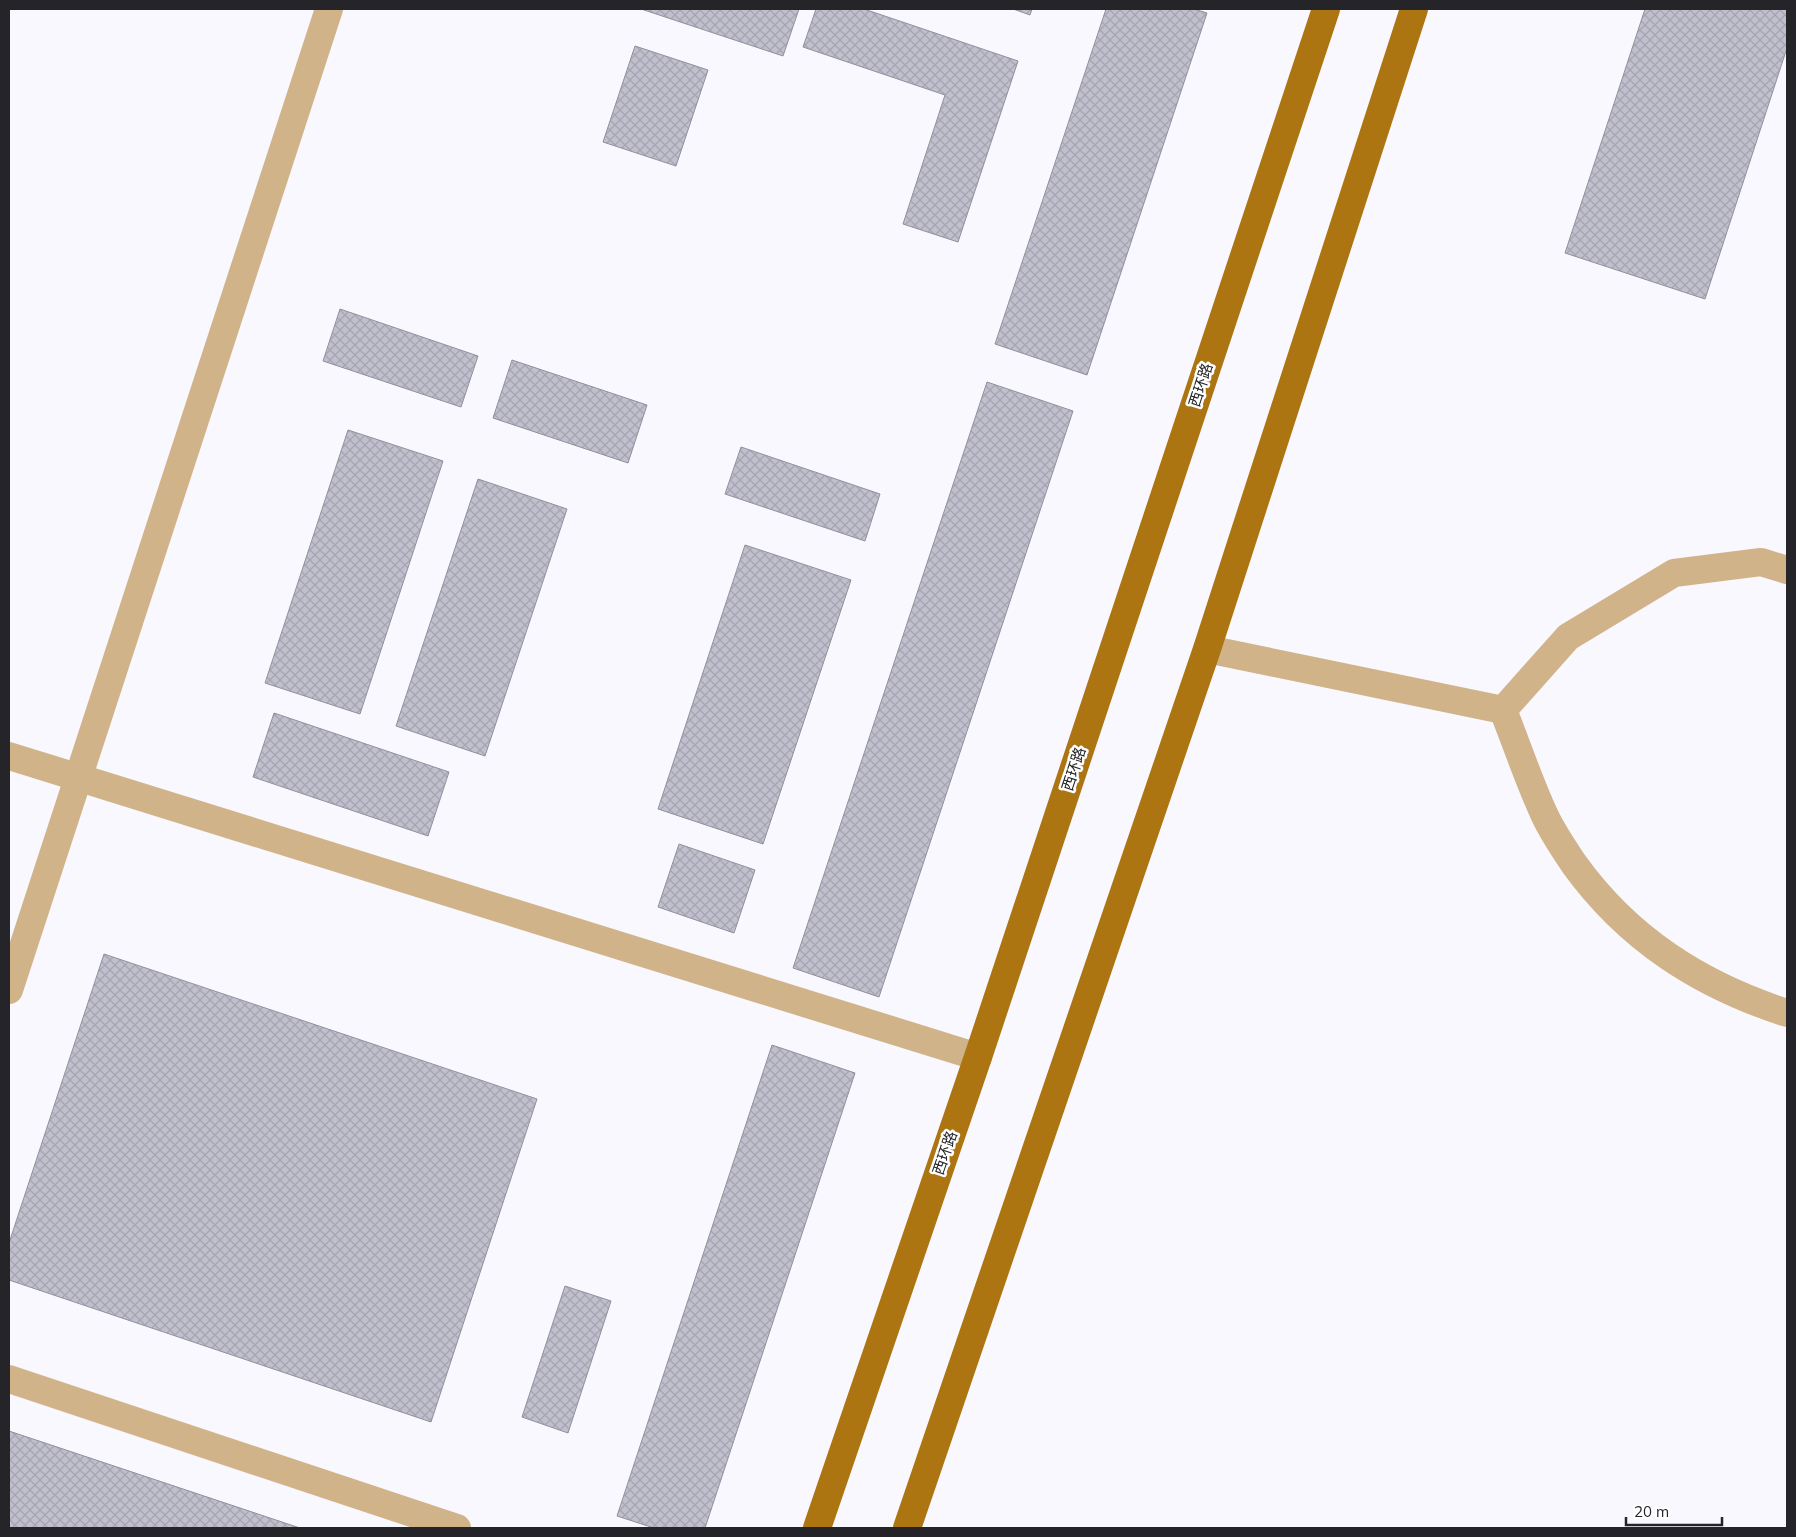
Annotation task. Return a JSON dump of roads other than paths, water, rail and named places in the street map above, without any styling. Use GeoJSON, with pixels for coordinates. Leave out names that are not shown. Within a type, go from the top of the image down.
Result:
{"type":"FeatureCollection","features":[{"type":"Feature","properties":{"kind":"main road","name":"西环路"},"geometry":{"type":"LineString","coordinates":[[817,1528],[978,1057],[1326,9]]}},
{"type":"Feature","properties":{"kind":"main road"},"geometry":{"type":"LineString","coordinates":[[907,1528],[1207,649],[1414,9]]}},
{"type":"Feature","properties":{"kind":"street"},"geometry":{"type":"LineString","coordinates":[[9,990],[329,9]]}},
{"type":"Feature","properties":{"kind":"street"},"geometry":{"type":"LineString","coordinates":[[1503,710],[1568,637],[1674,573],[1761,562],[1787,570]]}},
{"type":"Feature","properties":{"kind":"street"},"geometry":{"type":"LineString","coordinates":[[1207,649],[1503,710]]}},
{"type":"Feature","properties":{"kind":"street"},"geometry":{"type":"LineString","coordinates":[[1503,710],[1545,816],[1564,850],[1612,910],[1671,959],[1703,978],[1737,995],[1787,1013]]}},
{"type":"Feature","properties":{"kind":"street"},"geometry":{"type":"LineString","coordinates":[[9,756],[978,1057]]}},
{"type":"Feature","properties":{"kind":"street"},"geometry":{"type":"LineString","coordinates":[[9,1379],[457,1528]]}}]}
